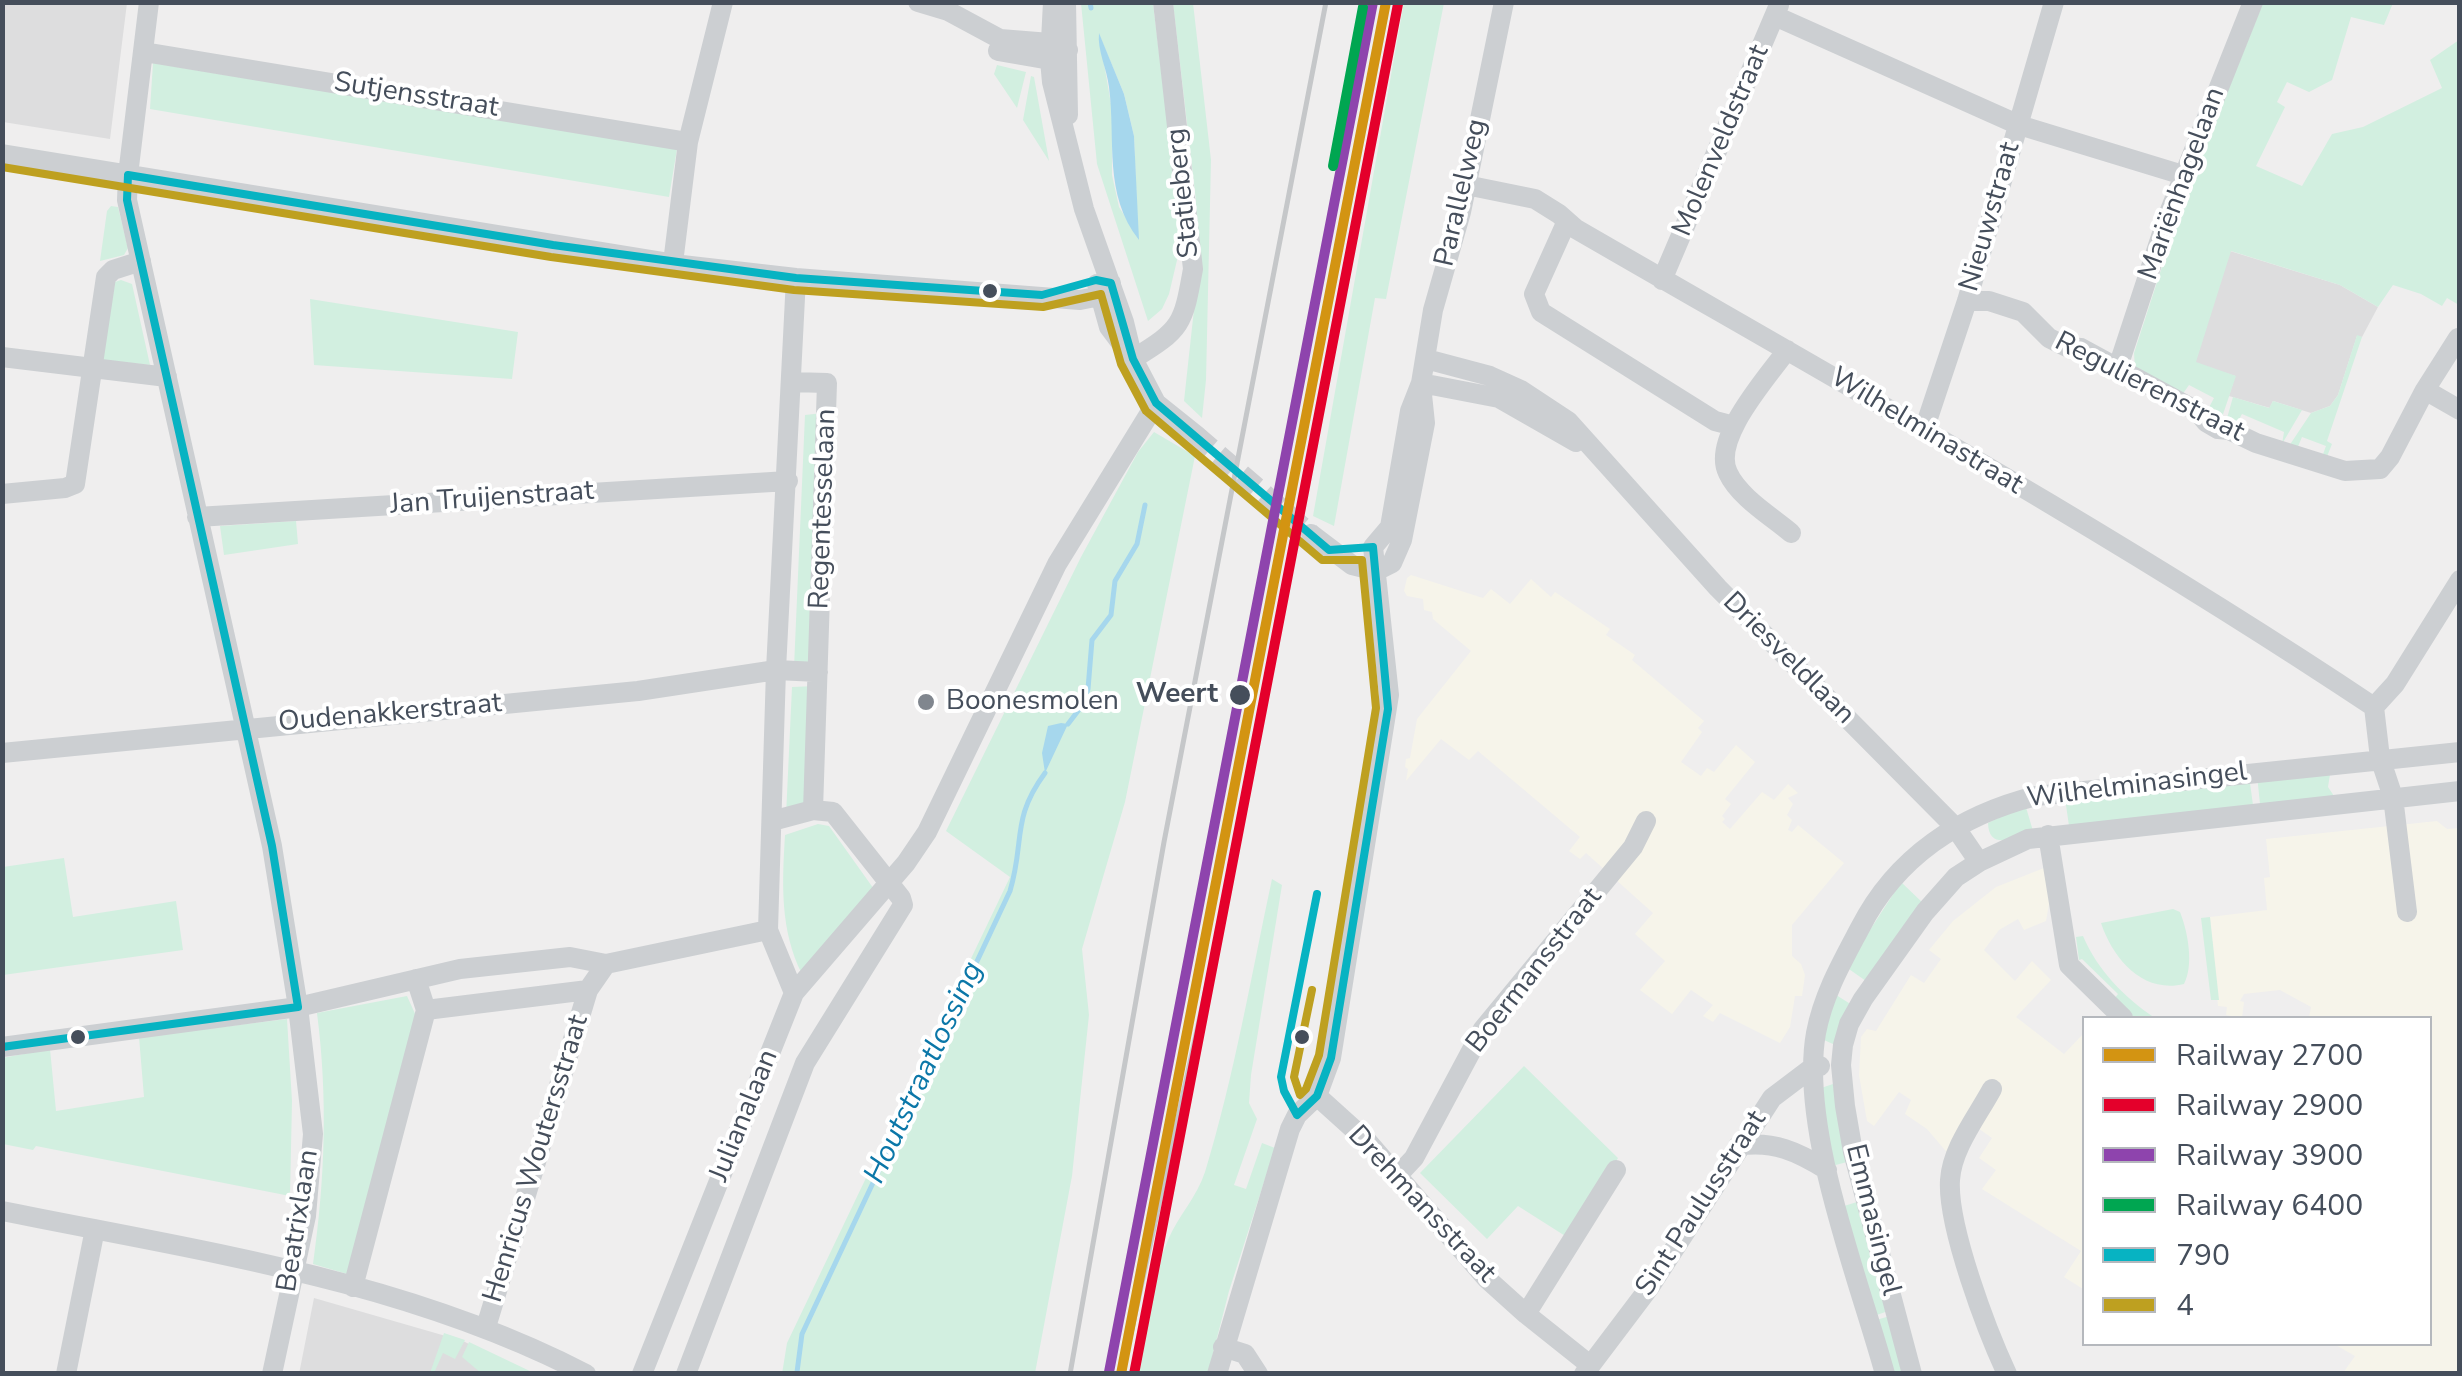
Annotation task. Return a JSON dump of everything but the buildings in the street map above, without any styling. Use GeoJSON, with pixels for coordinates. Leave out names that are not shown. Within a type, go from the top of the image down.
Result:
{"type":"FeatureCollection","features":[{"type":"Feature","properties":{"kind":"street","name":"Beatrixlaan"},"geometry":{"type":"LineString","coordinates":[[150,2],[127,200],[272,846],[313,1134],[306,1216],[272,1374]]}},
{"type":"Feature","properties":{"kind":"street"},"geometry":{"type":"LineString","coordinates":[[673,263],[688,142],[723,2]]}},
{"type":"Feature","properties":{"kind":"street"},"geometry":{"type":"LineString","coordinates":[[1053,2],[1067,132],[1084,209],[1095,289],[1156,403],[1196,435]]}},
{"type":"Feature","properties":{"kind":"street"},"geometry":{"type":"LineString","coordinates":[[1056,51],[1066,2]]}},
{"type":"Feature","properties":{"kind":"street","name":"Statieberg"},"geometry":{"type":"LineString","coordinates":[[1133,359],[1175,331],[1185,313],[1192,269],[1162,2]]}},
{"type":"Feature","properties":{"kind":"street","name":"Parallelweg"},"geometry":{"type":"LineString","coordinates":[[1373,547],[1390,526],[1410,412],[1421,383],[1504,2]]}},
{"type":"Feature","properties":{"kind":"street","name":"Nieuwstraat"},"geometry":{"type":"LineString","coordinates":[[1924,430],[1967,301],[2054,2]]}},
{"type":"Feature","properties":{"kind":"street","name":"Mariënhagelaan"},"geometry":{"type":"LineString","coordinates":[[2118,368],[2183,175],[2253,2]]}},
{"type":"Feature","properties":{"kind":"street"},"geometry":{"type":"LineString","coordinates":[[924,5],[996,50],[1056,51]]}},
{"type":"Feature","properties":{"kind":"street"},"geometry":{"type":"LineString","coordinates":[[1777,9],[2019,124],[2183,175]]}},
{"type":"Feature","properties":{"kind":"street","name":"Molenveldstraat"},"geometry":{"type":"LineString","coordinates":[[1662,280],[1777,9]]}},
{"type":"Feature","properties":{"kind":"street","name":"Sutjensstraat"},"geometry":{"type":"LineString","coordinates":[[144,52],[688,142]]}},
{"type":"Feature","properties":{"kind":"street"},"geometry":{"type":"LineString","coordinates":[[2,154],[673,263],[796,278],[1042,295],[1095,289]]}},
{"type":"Feature","properties":{"kind":"street","name":"Wilhelminastraat"},"geometry":{"type":"LineString","coordinates":[[1466,185],[1535,199],[1566,223],[2240,618],[2374,707]]}},
{"type":"Feature","properties":{"kind":"street"},"geometry":{"type":"LineString","coordinates":[[1566,223],[1534,294],[1541,312],[1715,421],[1734,426]]}},
{"type":"Feature","properties":{"kind":"street"},"geometry":{"type":"LineString","coordinates":[[2,494],[74,484],[106,277],[112,270],[141,261]]}},
{"type":"Feature","properties":{"kind":"street","name":"Regentesselaan"},"geometry":{"type":"LineString","coordinates":[[794,993],[768,930],[776,670],[796,278]]}},
{"type":"Feature","properties":{"kind":"street","name":"Regulierenstraat"},"geometry":{"type":"LineString","coordinates":[[1967,301],[1988,301],[2024,312],[2048,338],[2066,347],[2081,348],[2198,411],[2218,429],[2345,471],[2380,469],[2390,458],[2425,390]]}},
{"type":"Feature","properties":{"kind":"street"},"geometry":{"type":"LineString","coordinates":[[2458,338],[2425,390],[2460,410]]}},
{"type":"Feature","properties":{"kind":"street"},"geometry":{"type":"LineString","coordinates":[[1787,350],[1734,426],[1724,444],[1723,461],[1729,476],[1791,533]]}},
{"type":"Feature","properties":{"kind":"street"},"geometry":{"type":"LineString","coordinates":[[2,357],[167,377]]}},
{"type":"Feature","properties":{"kind":"street","name":"Driesveldlaan"},"geometry":{"type":"LineString","coordinates":[[1426,360],[1490,376],[1521,390],[1568,421],[1779,652],[1955,827],[1978,862]]}},
{"type":"Feature","properties":{"kind":"street","name":"Regentesselaan"},"geometry":{"type":"LineString","coordinates":[[791,382],[827,383],[813,810]]}},
{"type":"Feature","properties":{"kind":"street","name":"Parallelweg"},"geometry":{"type":"LineString","coordinates":[[1376,571],[1392,563],[1402,540],[1424,423],[1421,383]]}},
{"type":"Feature","properties":{"kind":"street","name":"Driesveldlaan"},"geometry":{"type":"LineString","coordinates":[[1421,383],[1499,398],[1596,454]]}},
{"type":"Feature","properties":{"kind":"street","name":"Julianalaan"},"geometry":{"type":"LineString","coordinates":[[643,1373],[794,993],[888,884],[927,832],[1057,564],[1156,403]]}},
{"type":"Feature","properties":{"kind":"street","name":"Jan Truijenstraat"},"geometry":{"type":"LineString","coordinates":[[197,517],[788,481]]}},
{"type":"Feature","properties":{"kind":"street"},"geometry":{"type":"LineString","coordinates":[[1311,534],[1352,564],[1376,571]]}},
{"type":"Feature","properties":{"kind":"street"},"geometry":{"type":"LineString","coordinates":[[1217,1374],[1290,1128],[1316,1096],[1331,1058],[1390,695],[1373,547],[1330,550]]}},
{"type":"Feature","properties":{"kind":"street"},"geometry":{"type":"LineString","coordinates":[[2407,912],[2393,797],[2380,758],[2374,707],[2394,684],[2460,580]]}},
{"type":"Feature","properties":{"kind":"street"},"geometry":{"type":"LineString","coordinates":[[776,670],[818,672]]}},
{"type":"Feature","properties":{"kind":"street","name":"Oudenakkerstraat"},"geometry":{"type":"LineString","coordinates":[[2,753],[638,691],[776,670]]}},
{"type":"Feature","properties":{"kind":"street","name":"Wilhelminasingel"},"geometry":{"type":"LineString","coordinates":[[1834,977],[1874,900],[1906,862],[1955,827],[1992,809],[2036,796],[2460,752]]}},
{"type":"Feature","properties":{"kind":"street","name":"Wilhelminasingel"},"geometry":{"type":"LineString","coordinates":[[1841,1065],[1849,1024],[1925,912],[1956,877],[2028,839],[2460,790]]}},
{"type":"Feature","properties":{"kind":"street"},"geometry":{"type":"LineString","coordinates":[[772,821],[813,810],[832,812],[888,884]]}},
{"type":"Feature","properties":{"kind":"street","name":"Boermansstraat"},"geometry":{"type":"LineString","coordinates":[[1398,1175],[1414,1158],[1483,1029],[1633,847],[1646,822]]}},
{"type":"Feature","properties":{"kind":"street"},"geometry":{"type":"LineString","coordinates":[[2048,836],[2069,965],[2121,1016]]}},
{"type":"Feature","properties":{"kind":"street","name":"Julianalaan"},"geometry":{"type":"LineString","coordinates":[[686,1374],[804,1063],[904,905],[888,884]]}},
{"type":"Feature","properties":{"kind":"street"},"geometry":{"type":"LineString","coordinates":[[2,1047],[298,1008],[460,969],[570,956],[606,964],[768,930]]}},
{"type":"Feature","properties":{"kind":"street","name":"Henricus Woutersstraat"},"geometry":{"type":"LineString","coordinates":[[486,1327],[588,990],[606,964]]}},
{"type":"Feature","properties":{"kind":"street","name":"Emmasingel"},"geometry":{"type":"LineString","coordinates":[[1834,977],[1816,1034],[1813,1067],[1827,1170],[1885,1374]]}},
{"type":"Feature","properties":{"kind":"street"},"geometry":{"type":"LineString","coordinates":[[353,1287],[426,1010],[416,979]]}},
{"type":"Feature","properties":{"kind":"street"},"geometry":{"type":"LineString","coordinates":[[426,1010],[588,990]]}},
{"type":"Feature","properties":{"kind":"street"},"geometry":{"type":"LineString","coordinates":[[1813,1067],[1841,1065]]}},
{"type":"Feature","properties":{"kind":"street","name":"Emmasingel"},"geometry":{"type":"LineString","coordinates":[[1841,1065],[1845,1106],[1864,1197],[1912,1374]]}},
{"type":"Feature","properties":{"kind":"street","name":"Sint Paulusstraat"},"geometry":{"type":"LineString","coordinates":[[1587,1369],[1650,1288],[1772,1098],[1813,1067]]}},
{"type":"Feature","properties":{"kind":"street"},"geometry":{"type":"LineString","coordinates":[[1992,1089],[1958,1152],[1950,1179],[1952,1210],[1988,1332],[2007,1374]]}},
{"type":"Feature","properties":{"kind":"street","name":"Drehmansstraat"},"geometry":{"type":"LineString","coordinates":[[1316,1096],[1368,1142],[1486,1278],[1587,1369]]}},
{"type":"Feature","properties":{"kind":"street"},"geometry":{"type":"LineString","coordinates":[[1738,1146],[1778,1146],[1827,1170]]}},
{"type":"Feature","properties":{"kind":"street"},"geometry":{"type":"LineString","coordinates":[[1526,1314],[1616,1170]]}},
{"type":"Feature","properties":{"kind":"street"},"geometry":{"type":"LineString","coordinates":[[2,1211],[293,1268],[486,1327],[523,1341],[586,1374]]}},
{"type":"Feature","properties":{"kind":"street"},"geometry":{"type":"LineString","coordinates":[[66,1374],[95,1229]]}},
{"type":"Feature","properties":{"kind":"street"},"geometry":{"type":"LineString","coordinates":[[1223,1347],[1244,1354],[1258,1374]]}},
{"type":"Feature","properties":{"kind":"shaded area"},"geometry":{"type":"Polygon","coordinates":[[[2,3],[127,3],[110,139],[3,122],[2,3]]]}},
{"type":"Feature","properties":{"kind":"shaded area"},"geometry":{"type":"Polygon","coordinates":[[[2230,251],[2340,285],[2378,307],[2362,337],[2357,336],[2338,395],[2330,406],[2311,413],[2273,401],[2270,408],[2229,396],[2235,376],[2195,363],[2230,251]]]}},
{"type":"Feature","properties":{"kind":"shaded area"},"geometry":{"type":"Polygon","coordinates":[[[1411,575],[1483,598],[1491,589],[1510,604],[1531,579],[1551,597],[1555,592],[1610,629],[1606,635],[1635,655],[1632,660],[1704,721],[1698,728],[1702,732],[1681,762],[1701,776],[1707,768],[1714,772],[1736,745],[1755,762],[1725,799],[1731,804],[1722,822],[1730,829],[1762,792],[1774,800],[1788,784],[1798,793],[1788,798],[1793,804],[1787,815],[1792,820],[1788,830],[1792,832],[1798,825],[1844,863],[1792,925],[1792,956],[1805,975],[1802,996],[1795,996],[1790,1027],[1780,1043],[1720,1013],[1713,1022],[1703,1016],[1713,1005],[1691,990],[1672,1014],[1640,990],[1665,961],[1635,934],[1653,913],[1586,853],[1580,859],[1569,851],[1580,837],[1478,751],[1469,760],[1441,739],[1406,781],[1406,759],[1410,758],[1417,719],[1471,651],[1433,619],[1432,612],[1424,610],[1423,599],[1407,596],[1404,591],[1411,575]]]}},
{"type":"Feature","properties":{"kind":"shaded area"},"geometry":{"type":"Polygon","coordinates":[[[2437,821],[2447,829],[2459,828],[2459,1373],[2343,1373],[2355,1356],[2338,1346],[2432,1346],[2432,1016],[2309,1016],[2311,1007],[2280,990],[2244,994],[2240,1001],[2244,1002],[2242,1016],[2226,1015],[2227,1007],[2218,1006],[2210,917],[2267,910],[2264,878],[2270,877],[2266,839],[2437,821]]]}},
{"type":"Feature","properties":{"kind":"shaded area"},"geometry":{"type":"Polygon","coordinates":[[[2044,868],[2051,893],[2046,921],[2024,930],[2018,919],[1999,930],[1984,950],[2015,981],[2032,961],[2051,980],[2016,1017],[2064,1054],[2082,1035],[2082,1288],[2064,1277],[2081,1251],[1982,1189],[1996,1170],[1979,1158],[1992,1138],[1968,1121],[1950,1156],[1927,1129],[1905,1114],[1911,1100],[1899,1092],[1874,1126],[1867,1121],[1859,1075],[1861,1037],[1867,1029],[1876,1031],[1911,975],[1924,983],[1941,959],[1929,950],[1953,921],[1996,887],[2044,868]]]}},
{"type":"Feature","properties":{"kind":"shaded area"},"geometry":{"type":"Polygon","coordinates":[[[314,1298],[463,1341],[529,1374],[299,1374],[314,1298]]]}},
{"type":"Feature","properties":{"kind":"green space"},"geometry":{"type":"Polygon","coordinates":[[[1404,2],[1444,3],[1386,299],[1375,298],[1334,526],[1313,516],[1404,2]]]}},
{"type":"Feature","properties":{"kind":"green space"},"geometry":{"type":"Polygon","coordinates":[[[1081,3],[1153,3],[1179,218],[1178,256],[1169,294],[1162,309],[1148,321],[1097,164],[1081,3]],[[1099,34],[1112,110],[1112,175],[1119,207],[1138,237],[1134,136],[1124,94],[1099,34]]]}},
{"type":"Feature","properties":{"kind":"green space"},"geometry":{"type":"Polygon","coordinates":[[[1173,3],[1193,3],[1211,160],[1202,418],[1184,401],[1195,300],[1196,201],[1173,3]]]}},
{"type":"Feature","properties":{"kind":"green space"},"geometry":{"type":"Polygon","coordinates":[[[2263,3],[2393,3],[2384,25],[2351,17],[2332,80],[2309,92],[2287,82],[2277,102],[2285,107],[2256,166],[2302,186],[2332,134],[2363,127],[2442,88],[2430,60],[2459,40],[2459,305],[2447,298],[2442,306],[2393,285],[2378,307],[2340,285],[2231,251],[2196,362],[2236,376],[2220,423],[2206,413],[2214,398],[2189,385],[2182,395],[2135,369],[2134,353],[2183,202],[2263,3]]]}},
{"type":"Feature","properties":{"kind":"green space"},"geometry":{"type":"Polygon","coordinates":[[[153,63],[677,149],[669,197],[150,109],[153,63]]]}},
{"type":"Feature","properties":{"kind":"green space"},"geometry":{"type":"Polygon","coordinates":[[[997,65],[1026,72],[1017,108],[994,74],[997,65]]]}},
{"type":"Feature","properties":{"kind":"green space"},"geometry":{"type":"Polygon","coordinates":[[[1031,76],[1034,77],[1049,161],[1023,120],[1031,76]]]}},
{"type":"Feature","properties":{"kind":"green space"},"geometry":{"type":"Polygon","coordinates":[[[111,206],[118,207],[128,248],[124,255],[100,261],[107,211],[111,206]]]}},
{"type":"Feature","properties":{"kind":"green space"},"geometry":{"type":"Polygon","coordinates":[[[115,282],[132,284],[150,365],[102,360],[115,282]]]}},
{"type":"Feature","properties":{"kind":"green space"},"geometry":{"type":"Polygon","coordinates":[[[310,299],[518,332],[512,379],[314,365],[310,299]]]}},
{"type":"Feature","properties":{"kind":"green space"},"geometry":{"type":"Polygon","coordinates":[[[2357,335],[2362,337],[2327,441],[2332,444],[2326,459],[2322,457],[2326,446],[2302,437],[2297,449],[2289,446],[2311,413],[2330,406],[2338,395],[2357,335]]]}},
{"type":"Feature","properties":{"kind":"green space"},"geometry":{"type":"Polygon","coordinates":[[[2233,397],[2269,408],[2273,401],[2302,410],[2282,444],[2284,432],[2242,414],[2236,425],[2229,422],[2233,397]]]}},
{"type":"Feature","properties":{"kind":"green space"},"geometry":{"type":"Polygon","coordinates":[[[823,413],[815,665],[794,667],[805,415],[823,413]]]}},
{"type":"Feature","properties":{"kind":"green space"},"geometry":{"type":"Polygon","coordinates":[[[1154,432],[1195,456],[1125,802],[1082,949],[1089,1015],[1072,1176],[1035,1373],[782,1374],[787,1343],[1010,877],[946,831],[1081,557],[1138,452],[1154,432]]]}},
{"type":"Feature","properties":{"kind":"green space"},"geometry":{"type":"Polygon","coordinates":[[[296,521],[298,544],[224,555],[220,526],[296,521]]]}},
{"type":"Feature","properties":{"kind":"green space"},"geometry":{"type":"Polygon","coordinates":[[[816,686],[808,807],[786,816],[792,687],[816,686]]]}},
{"type":"Feature","properties":{"kind":"green space"},"geometry":{"type":"Polygon","coordinates":[[[2331,768],[2328,787],[2334,796],[2260,804],[2257,775],[2331,768]]]}},
{"type":"Feature","properties":{"kind":"green space"},"geometry":{"type":"Polygon","coordinates":[[[2249,776],[2253,805],[2069,826],[2065,798],[2249,776]]]}},
{"type":"Feature","properties":{"kind":"green space"},"geometry":{"type":"Polygon","coordinates":[[[2025,804],[2033,831],[2011,839],[1993,837],[1988,823],[2025,804]]]}},
{"type":"Feature","properties":{"kind":"green space"},"geometry":{"type":"Polygon","coordinates":[[[818,824],[829,826],[876,892],[802,974],[786,924],[785,835],[818,824]]]}},
{"type":"Feature","properties":{"kind":"green space"},"geometry":{"type":"Polygon","coordinates":[[[64,858],[73,917],[176,901],[183,950],[3,975],[3,867],[64,858]]]}},
{"type":"Feature","properties":{"kind":"green space"},"geometry":{"type":"Polygon","coordinates":[[[1272,879],[1282,885],[1251,1075],[1249,1103],[1257,1119],[1234,1185],[1246,1189],[1262,1143],[1275,1148],[1229,1291],[1208,1373],[1133,1374],[1162,1256],[1202,1181],[1215,1136],[1272,879]]]}},
{"type":"Feature","properties":{"kind":"green space"},"geometry":{"type":"Polygon","coordinates":[[[1901,882],[1925,905],[1866,981],[1846,967],[1901,882]]]}},
{"type":"Feature","properties":{"kind":"green space"},"geometry":{"type":"Polygon","coordinates":[[[2173,909],[2180,912],[2187,939],[2187,976],[2184,984],[2155,984],[2122,961],[2101,923],[2173,909]]]}},
{"type":"Feature","properties":{"kind":"green space"},"geometry":{"type":"Polygon","coordinates":[[[2210,917],[2219,1000],[2211,1000],[2201,918],[2210,917]]]}},
{"type":"Feature","properties":{"kind":"green space"},"geometry":{"type":"Polygon","coordinates":[[[2083,936],[2113,982],[2152,1016],[2126,1016],[2111,1003],[2118,994],[2079,960],[2076,937],[2083,936]]]}},
{"type":"Feature","properties":{"kind":"green space"},"geometry":{"type":"Polygon","coordinates":[[[1833,993],[1852,1005],[1833,1044],[1824,1040],[1833,993]]]}},
{"type":"Feature","properties":{"kind":"green space"},"geometry":{"type":"Polygon","coordinates":[[[407,996],[417,1018],[347,1274],[313,1264],[324,1139],[317,1013],[407,996]]]}},
{"type":"Feature","properties":{"kind":"green space"},"geometry":{"type":"Polygon","coordinates":[[[287,1019],[292,1101],[290,1196],[36,1146],[33,1150],[3,1144],[2,1058],[50,1049],[56,1111],[144,1097],[139,1037],[287,1019]]]}},
{"type":"Feature","properties":{"kind":"green space"},"geometry":{"type":"Polygon","coordinates":[[[1524,1066],[1618,1158],[1570,1239],[1518,1206],[1487,1239],[1420,1173],[1524,1066]]]}},
{"type":"Feature","properties":{"kind":"green space"},"geometry":{"type":"Polygon","coordinates":[[[1833,1084],[1847,1162],[1832,1166],[1818,1089],[1833,1084]]]}},
{"type":"Feature","properties":{"kind":"green space"},"geometry":{"type":"Polygon","coordinates":[[[1857,1202],[1888,1311],[1874,1316],[1844,1206],[1857,1202]]]}},
{"type":"Feature","properties":{"kind":"green space"},"geometry":{"type":"Polygon","coordinates":[[[1890,1316],[1907,1373],[1891,1373],[1876,1320],[1890,1316]]]}},
{"type":"Feature","properties":{"kind":"green space"},"geometry":{"type":"Polygon","coordinates":[[[444,1333],[465,1340],[455,1359],[443,1353],[434,1373],[430,1373],[444,1333]]]}},
{"type":"Feature","properties":{"kind":"green space"},"geometry":{"type":"Polygon","coordinates":[[[469,1342],[534,1373],[481,1373],[462,1357],[469,1342]]]}},
{"type":"Feature","properties":{"kind":"water"},"geometry":{"type":"Polygon","coordinates":[[[1099,33],[1124,94],[1134,136],[1139,240],[1120,204],[1116,186],[1109,87],[1099,33]]]}},
{"type":"Feature","properties":{"kind":"water"},"geometry":{"type":"Polygon","coordinates":[[[1068,724],[1045,773],[1042,753],[1048,726],[1068,724]]]}},
{"type":"Feature","properties":{"kind":"waterway","name":"Houtstraatlossing"},"geometry":{"type":"LineString","coordinates":[[1090,2],[1091,8]]}},
{"type":"Feature","properties":{"kind":"waterway","name":"Houtstraatlossing"},"geometry":{"type":"LineString","coordinates":[[1068,724],[1088,689],[1092,640],[1111,615],[1115,581],[1137,544],[1145,505]]}},
{"type":"Feature","properties":{"kind":"waterway","name":"Houtstraatlossing"},"geometry":{"type":"LineString","coordinates":[[797,1372],[802,1334],[1010,891],[1023,817],[1045,773]]}},
{"type":"Feature","properties":{"kind":"tunnel"},"geometry":{"type":"LineString","coordinates":[[1196,435],[1311,534]]}},
{"type":"Feature","properties":{"kind":"railway"},"geometry":{"type":"LineString","coordinates":[[1070,1374],[1164,842],[1326,2]]}},
{"type":"Feature","properties":{"kind":"railway"},"geometry":{"type":"LineString","coordinates":[[1130,1338],[1230,878],[1398,2]]}},
{"type":"Feature","properties":{"kind":"rail line","name":"3900"},"geometry":{"type":"LineString","coordinates":[[1109,1372],[1373,2]]}},
{"type":"Feature","properties":{"kind":"rail line","name":"2700"},"geometry":{"type":"LineString","coordinates":[[1121,1374],[1386,2]]}},
{"type":"Feature","properties":{"kind":"rail line","name":"2900"},"geometry":{"type":"LineString","coordinates":[[1134,1374],[1398,4]]}},
{"type":"Feature","properties":{"kind":"rail line","name":"6400"},"geometry":{"type":"LineString","coordinates":[[1333,166],[1363,7]]}},
{"type":"Feature","properties":{"kind":"transit line","name":"4"},"geometry":{"type":"LineString","coordinates":[[2,167],[551,257],[794,290],[1043,307],[1101,294],[1121,364],[1146,411],[1322,560],[1362,560],[1376,708],[1319,1055],[1300,1095],[1294,1077],[1312,990]]}},
{"type":"Feature","properties":{"kind":"transit line","name":"790"},"geometry":{"type":"LineString","coordinates":[[128,175],[553,245],[796,278],[1042,295],[1096,280],[1111,283],[1133,359],[1156,403],[1329,550],[1373,547],[1388,709],[1331,1058],[1317,1096],[1297,1115],[1281,1077],[1317,894]]}},
{"type":"Feature","properties":{"kind":"transit line","name":"790"},"geometry":{"type":"LineString","coordinates":[[128,175],[127,200],[272,846],[298,1007]]}},
{"type":"Feature","properties":{"kind":"transit line","name":"790"},"geometry":{"type":"LineString","coordinates":[[2,1047],[298,1007]]}},
{"type":"Feature","properties":{"kind":"place","name":"Weert"},"geometry":{"type":"Point","coordinates":[1240,695]}},
{"type":"Feature","properties":{"kind":"place","name":"Boonesmolen"},"geometry":{"type":"Point","coordinates":[926,702]}}]}
